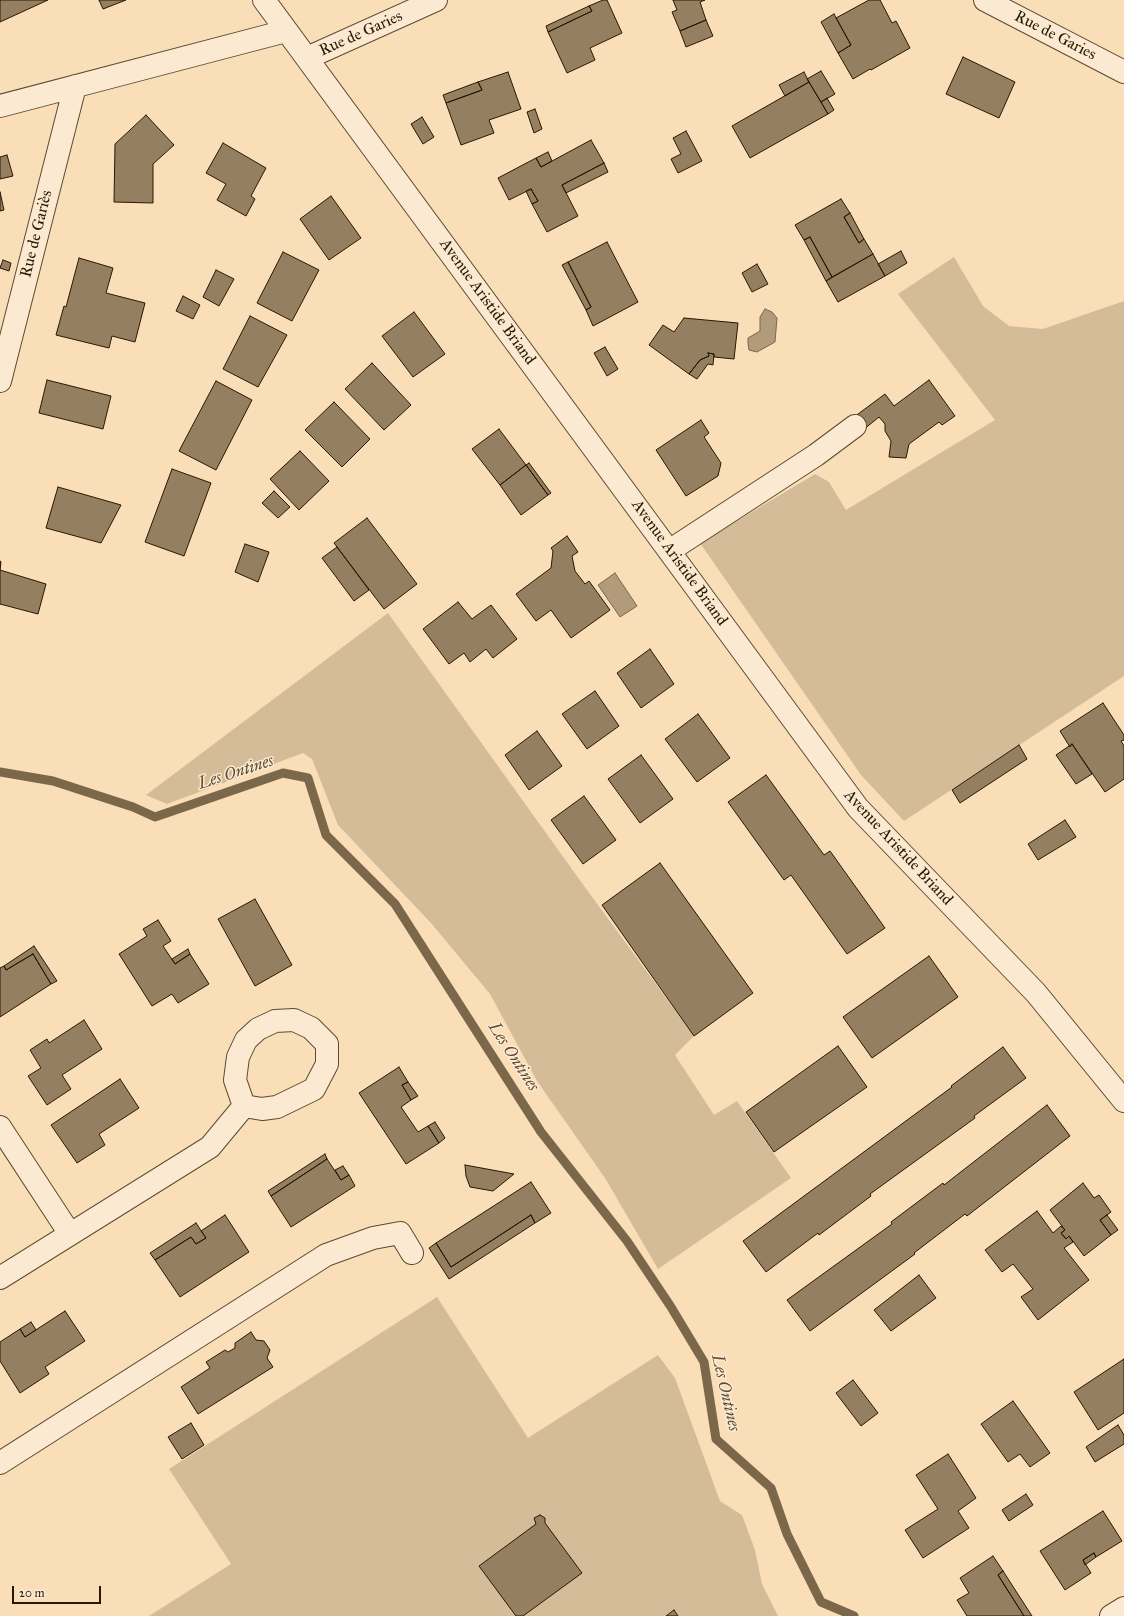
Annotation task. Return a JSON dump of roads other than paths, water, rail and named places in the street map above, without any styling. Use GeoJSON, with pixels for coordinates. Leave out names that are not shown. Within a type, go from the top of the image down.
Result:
{"type":"FeatureCollection","features":[{"type":"Feature","properties":{"kind":"street","name":"Avenue Aristide Briand"},"geometry":{"type":"LineString","coordinates":[[264,0],[858,808],[1036,993],[1124,1101]]}},
{"type":"Feature","properties":{"kind":"street","name":"Rue de Garies"},"geometry":{"type":"LineString","coordinates":[[307,58],[435,0]]}},
{"type":"Feature","properties":{"kind":"street","name":"Rue de Garies"},"geometry":{"type":"LineString","coordinates":[[985,0],[1124,72]]}},
{"type":"Feature","properties":{"kind":"street"},"geometry":{"type":"LineString","coordinates":[[0,106],[286,31]]}},
{"type":"Feature","properties":{"kind":"street","name":"Rue de Gariès"},"geometry":{"type":"LineString","coordinates":[[0,381],[75,86]]}},
{"type":"Feature","properties":{"kind":"street"},"geometry":{"type":"LineString","coordinates":[[669,551],[816,455],[854,426]]}},
{"type":"Feature","properties":{"kind":"street"},"geometry":{"type":"LineString","coordinates":[[294,1020],[311,1028],[327,1044],[327,1064],[314,1088],[277,1107],[262,1109],[244,1106],[235,1080],[238,1057],[246,1040],[258,1029],[275,1021],[294,1020]]}},
{"type":"Feature","properties":{"kind":"street"},"geometry":{"type":"LineString","coordinates":[[0,1278],[210,1147],[244,1106]]}},
{"type":"Feature","properties":{"kind":"street"},"geometry":{"type":"LineString","coordinates":[[0,1127],[70,1234]]}},
{"type":"Feature","properties":{"kind":"street"},"geometry":{"type":"LineString","coordinates":[[0,1463],[326,1255],[373,1238],[400,1234],[412,1253]]}},
{"type":"Feature","properties":{"kind":"street"},"geometry":{"type":"LineString","coordinates":[[1111,1616],[1124,1608]]}},
{"type":"Feature","properties":{"kind":"waterway","name":"Les Ontines"},"geometry":{"type":"LineString","coordinates":[[0,772],[53,781],[133,807],[155,817],[283,773],[308,778],[326,835],[395,904],[541,1132],[627,1241],[671,1307],[704,1362],[716,1439],[771,1488],[787,1534],[821,1602],[854,1616]]}}]}
